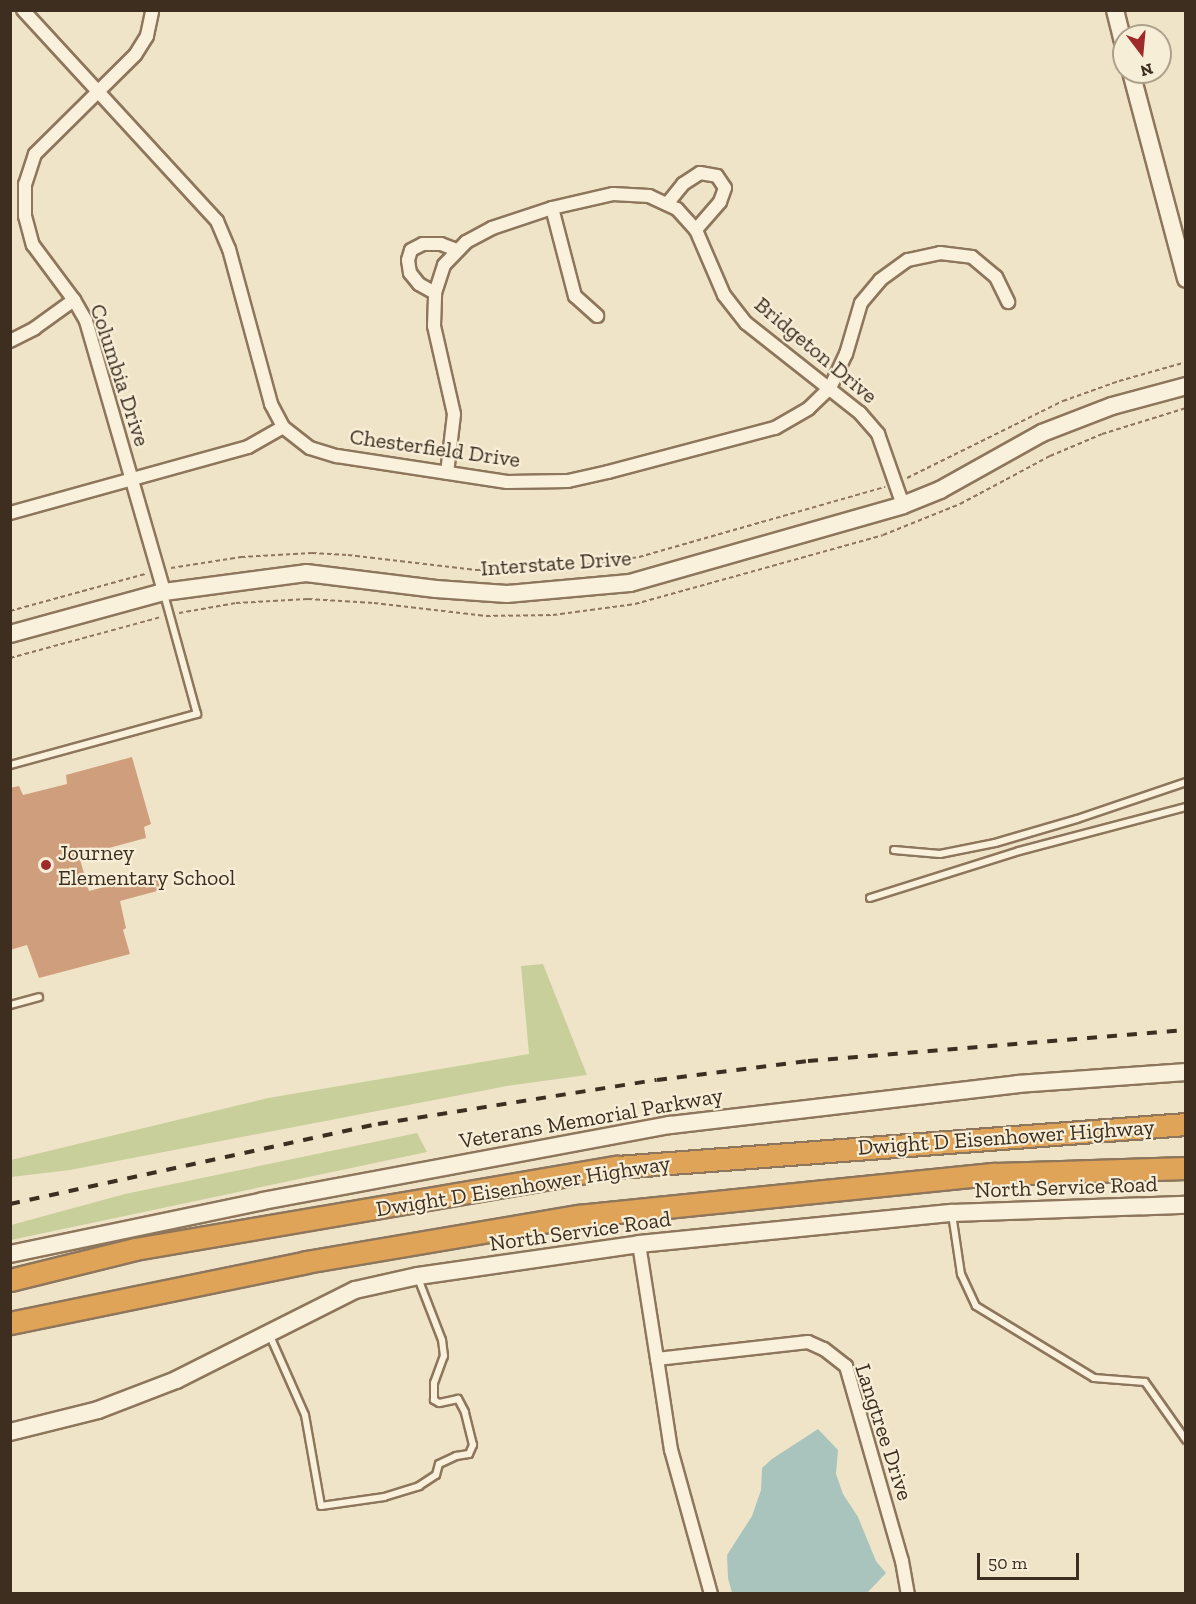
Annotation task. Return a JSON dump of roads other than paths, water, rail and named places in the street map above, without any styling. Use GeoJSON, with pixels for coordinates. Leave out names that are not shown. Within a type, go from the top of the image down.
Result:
{"type":"FeatureCollection","features":[{"type":"Feature","properties":{"kind":"highway","name":"Dwight D Eisenhower Highway"},"geometry":{"type":"LineString","coordinates":[[10,1280],[135,1249],[617,1167],[1185,1124]]}},
{"type":"Feature","properties":{"kind":"highway","name":"Dwight D Eisenhower Highway"},"geometry":{"type":"LineString","coordinates":[[10,1323],[306,1262],[578,1216],[995,1174],[1185,1168]]}},
{"type":"Feature","properties":{"kind":"street","name":"Chesterfield Drive"},"geometry":{"type":"LineString","coordinates":[[23,10],[217,221],[229,249],[271,404],[283,427],[310,448],[337,456],[507,482],[568,481],[775,428],[809,408],[830,388],[846,354],[861,303],[880,280],[908,260],[940,253],[972,257],[996,276],[1008,302]]}},
{"type":"Feature","properties":{"kind":"street","name":"Columbia Drive"},"geometry":{"type":"LineString","coordinates":[[152,12],[147,36],[135,55],[35,154],[26,184],[25,216],[33,245],[74,300],[86,321],[164,592]]}},
{"type":"Feature","properties":{"kind":"street"},"geometry":{"type":"LineString","coordinates":[[1134,84],[1185,279]]}},
{"type":"Feature","properties":{"kind":"street"},"geometry":{"type":"LineString","coordinates":[[667,204],[683,184],[700,172],[717,176],[725,188],[720,202],[696,230]]}},
{"type":"Feature","properties":{"kind":"street","name":"Bridgeton Drive"},"geometry":{"type":"LineString","coordinates":[[447,473],[454,414],[434,326],[435,293],[444,265],[466,242],[492,228],[552,208],[613,194],[649,196],[677,209],[696,230],[724,295],[746,323],[860,413],[878,434],[903,505]]}},
{"type":"Feature","properties":{"kind":"street"},"geometry":{"type":"LineString","coordinates":[[552,208],[574,296],[597,316]]}},
{"type":"Feature","properties":{"kind":"street"},"geometry":{"type":"LineString","coordinates":[[435,293],[419,284],[410,273],[408,260],[411,250],[423,244],[441,244],[458,250]]}},
{"type":"Feature","properties":{"kind":"street"},"geometry":{"type":"LineString","coordinates":[[10,341],[35,328],[74,300]]}},
{"type":"Feature","properties":{"kind":"street","name":"Interstate Drive"},"geometry":{"type":"LineString","coordinates":[[10,634],[164,592],[306,573],[436,589],[507,594],[630,584],[903,505],[940,490],[1042,433],[1112,406],[1185,386]]}},
{"type":"Feature","properties":{"kind":"street"},"geometry":{"type":"LineString","coordinates":[[10,513],[249,447],[283,427]]}},
{"type":"Feature","properties":{"kind":"street","name":"Veterans Memorial Parkway"},"geometry":{"type":"LineString","coordinates":[[10,1254],[263,1201],[670,1125],[1018,1084],[1185,1072]]}},
{"type":"Feature","properties":{"kind":"street","name":"North Service Road"},"geometry":{"type":"LineString","coordinates":[[10,1432],[98,1410],[176,1380],[355,1290],[418,1276],[639,1244],[952,1213],[1185,1205]]}},
{"type":"Feature","properties":{"kind":"street"},"geometry":{"type":"LineString","coordinates":[[639,1244],[671,1450],[711,1593]]}},
{"type":"Feature","properties":{"kind":"street","name":"Langtree Drive"},"geometry":{"type":"LineString","coordinates":[[657,1359],[808,1342],[824,1349],[846,1366],[902,1561],[908,1593]]}},
{"type":"Feature","properties":{"kind":"lane"},"geometry":{"type":"LineString","coordinates":[[10,765],[196,714],[164,592]]}},
{"type":"Feature","properties":{"kind":"lane"},"geometry":{"type":"LineString","coordinates":[[894,850],[940,854],[995,843],[1077,819],[1185,782]]}},
{"type":"Feature","properties":{"kind":"lane"},"geometry":{"type":"LineString","coordinates":[[870,898],[1019,851],[1185,807]]}},
{"type":"Feature","properties":{"kind":"lane"},"geometry":{"type":"LineString","coordinates":[[10,1005],[39,997]]}},
{"type":"Feature","properties":{"kind":"lane"},"geometry":{"type":"LineString","coordinates":[[952,1213],[961,1274],[976,1306],[1094,1378],[1145,1382],[1185,1440]]}},
{"type":"Feature","properties":{"kind":"lane"},"geometry":{"type":"LineString","coordinates":[[268,1332],[304,1415],[321,1506],[384,1497],[419,1486],[436,1475],[439,1464],[456,1456],[469,1454],[473,1445],[465,1412],[458,1399],[439,1403],[434,1400],[434,1383],[444,1356],[442,1340],[418,1276]]}},
{"type":"Feature","properties":{"kind":"water"},"geometry":{"type":"Polygon","coordinates":[[[818,1429],[838,1450],[836,1474],[843,1494],[858,1517],[876,1561],[886,1573],[867,1593],[732,1593],[728,1578],[727,1555],[752,1516],[761,1490],[762,1468],[818,1429]]]}},
{"type":"Feature","properties":{"kind":"railway"},"geometry":{"type":"LineString","coordinates":[[10,1204],[378,1124],[657,1080],[808,1061],[1186,1030]]}},
{"type":"Feature","properties":{"kind":"place","name":"Journey Elementary School"},"geometry":{"type":"Point","coordinates":[46,865]}}]}
